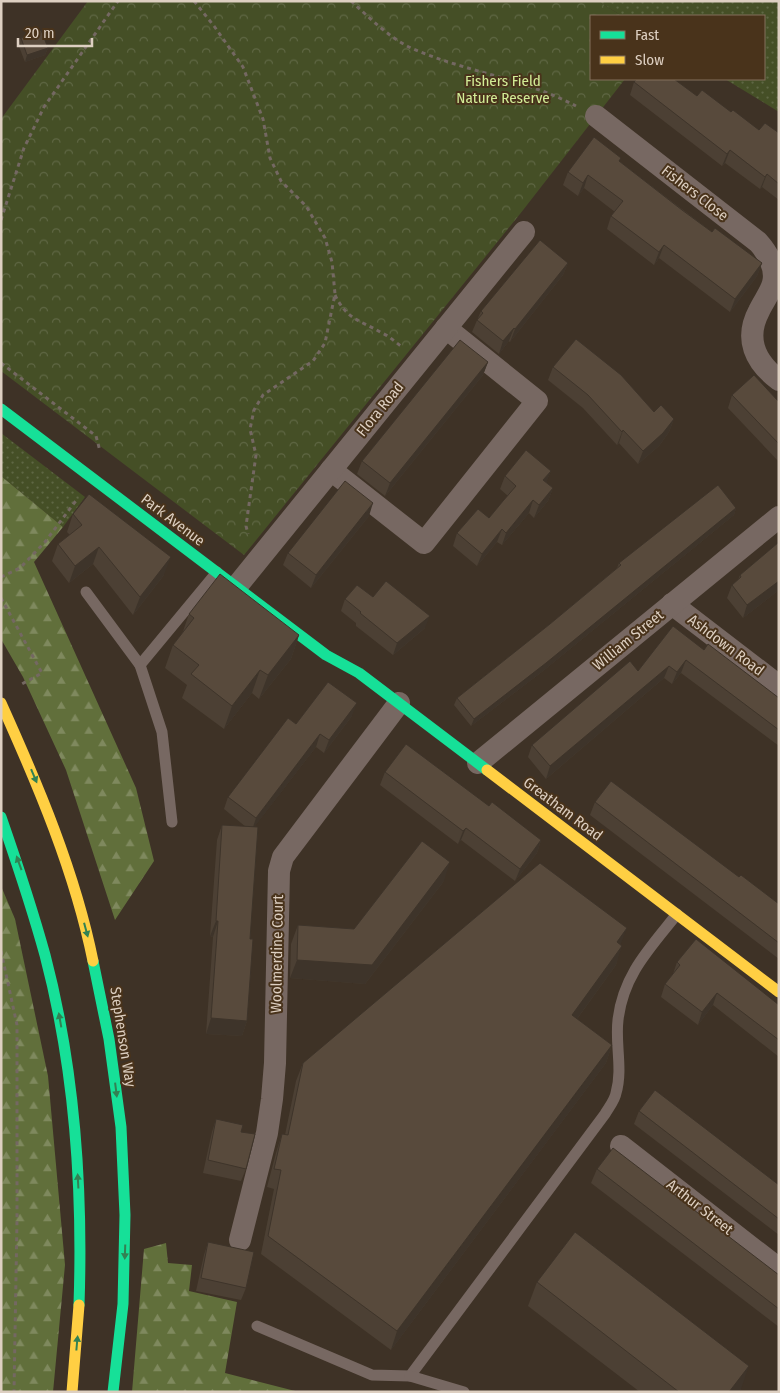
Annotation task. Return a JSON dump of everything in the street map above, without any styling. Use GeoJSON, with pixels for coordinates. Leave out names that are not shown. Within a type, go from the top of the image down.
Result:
{"type":"FeatureCollection","features":[{"type":"Feature","properties":{"kind":"main road","name":"Park Avenue"},"geometry":{"type":"LineString","coordinates":[[1,409],[326,655]]}},
{"type":"Feature","properties":{"kind":"main road","name":"Greatham Road"},"geometry":{"type":"LineString","coordinates":[[326,655],[359,673],[779,992]]}},
{"type":"Feature","properties":{"kind":"main road","name":"Stephenson Way"},"geometry":{"type":"LineString","coordinates":[[1,703],[45,802],[77,896],[94,958],[113,1064],[122,1132],[125,1201],[123,1288],[118,1362],[113,1392]]}},
{"type":"Feature","properties":{"kind":"main road"},"geometry":{"type":"LineString","coordinates":[[1,817],[21,867],[42,944],[58,1005],[70,1076],[81,1225],[78,1332],[72,1392]]}},
{"type":"Feature","properties":{"kind":"street","name":"Fishers Close"},"geometry":{"type":"LineString","coordinates":[[596,116],[758,242],[768,252],[776,283]]}},
{"type":"Feature","properties":{"kind":"street","name":"Flora Road"},"geometry":{"type":"LineString","coordinates":[[237,586],[524,232]]}},
{"type":"Feature","properties":{"kind":"street"},"geometry":{"type":"LineString","coordinates":[[776,283],[756,315],[751,329],[752,343],[756,355],[767,371],[779,380]]}},
{"type":"Feature","properties":{"kind":"street"},"geometry":{"type":"LineString","coordinates":[[331,470],[424,543],[537,401],[446,328]]}},
{"type":"Feature","properties":{"kind":"street","name":"William Street"},"geometry":{"type":"LineString","coordinates":[[478,763],[779,517]]}},
{"type":"Feature","properties":{"kind":"street","name":"Ashdown Road"},"geometry":{"type":"LineString","coordinates":[[672,604],[779,686]]}},
{"type":"Feature","properties":{"kind":"street","name":"Woolmerdine Court"},"geometry":{"type":"LineString","coordinates":[[240,1240],[267,1133],[272,1098],[275,1063],[279,871],[283,857],[399,703]]}},
{"type":"Feature","properties":{"kind":"street","name":"Arthur Street"},"geometry":{"type":"LineString","coordinates":[[620,1146],[779,1269]]}},
{"type":"Feature","properties":{"kind":"lane"},"geometry":{"type":"LineString","coordinates":[[140,665],[217,572]]}},
{"type":"Feature","properties":{"kind":"lane"},"geometry":{"type":"LineString","coordinates":[[86,592],[140,665],[162,732],[172,822]]}},
{"type":"Feature","properties":{"kind":"lane"},"geometry":{"type":"LineString","coordinates":[[410,1376],[609,1108],[616,1095],[619,1077],[618,1021],[624,990],[636,967],[676,914]]}},
{"type":"Feature","properties":{"kind":"lane"},"geometry":{"type":"LineString","coordinates":[[257,1326],[372,1375],[410,1376],[464,1392]]}},
{"type":"Feature","properties":{"kind":"path"},"geometry":{"type":"LineString","coordinates":[[1,220],[24,148],[44,107],[118,1]]}},
{"type":"Feature","properties":{"kind":"path"},"geometry":{"type":"LineString","coordinates":[[194,1],[243,68],[263,119],[270,158],[281,181],[306,206],[325,238],[332,262],[335,294],[325,343],[313,361],[263,395],[254,410],[250,429],[256,454],[246,526],[257,560]]}},
{"type":"Feature","properties":{"kind":"path"},"geometry":{"type":"LineString","coordinates":[[350,1],[393,37],[417,51],[514,81],[566,100],[596,116]]}},
{"type":"Feature","properties":{"kind":"path"},"geometry":{"type":"LineString","coordinates":[[335,294],[341,308],[357,321],[383,333],[420,360]]}},
{"type":"Feature","properties":{"kind":"path"},"geometry":{"type":"LineString","coordinates":[[1,364],[96,436],[101,456],[93,479],[45,542],[20,568],[1,577]]}},
{"type":"Feature","properties":{"kind":"path"},"geometry":{"type":"LineString","coordinates":[[1,598],[42,673],[18,686]]}},
{"type":"Feature","properties":{"kind":"path"},"geometry":{"type":"LineString","coordinates":[[1,952],[17,1025],[17,1220],[14,1392]]}},
{"type":"Feature","properties":{"kind":"green space","name":"Fishers Field Nature Reserve"},"geometry":{"type":"Polygon","coordinates":[[[88,1],[598,1],[620,15],[590,15],[590,80],[624,80],[520,214],[244,555],[1,371],[1,119],[88,1]]]}},
{"type":"Feature","properties":{"kind":"green space"},"geometry":{"type":"Polygon","coordinates":[[[598,1],[779,1],[779,112],[727,80],[765,80],[765,15],[620,15],[598,1]]]}},
{"type":"Feature","properties":{"kind":"green space"},"geometry":{"type":"Polygon","coordinates":[[[1,433],[85,497],[63,527],[1,476],[1,433]]]}},
{"type":"Feature","properties":{"kind":"green space"},"geometry":{"type":"Polygon","coordinates":[[[1,476],[63,527],[34,562],[136,788],[154,861],[115,920],[66,770],[23,677],[1,639],[1,476]]]}},
{"type":"Feature","properties":{"kind":"green space"},"geometry":{"type":"Polygon","coordinates":[[[1,886],[15,919],[48,1076],[65,1265],[53,1392],[1,1392],[1,886]]]}},
{"type":"Feature","properties":{"kind":"green space"},"geometry":{"type":"Polygon","coordinates":[[[166,1243],[168,1263],[192,1265],[189,1291],[237,1302],[225,1373],[299,1392],[132,1392],[144,1249],[166,1243]]]}},
{"type":"Feature","properties":{"kind":"building"},"geometry":{"type":"Polygon","coordinates":[[[41,30],[48,48],[27,55],[21,38],[41,30]]]}},
{"type":"Feature","properties":{"kind":"building"},"geometry":{"type":"Polygon","coordinates":[[[636,80],[675,80],[697,96],[702,90],[759,130],[765,123],[779,133],[779,184],[767,174],[765,177],[730,150],[727,154],[634,82],[636,80]]]}},
{"type":"Feature","properties":{"kind":"building"},"geometry":{"type":"Polygon","coordinates":[[[594,137],[621,158],[619,161],[682,210],[712,232],[715,228],[762,263],[735,299],[664,245],[659,252],[611,216],[623,201],[588,175],[583,183],[568,172],[594,137]]]}},
{"type":"Feature","properties":{"kind":"building"},"geometry":{"type":"Polygon","coordinates":[[[540,240],[568,263],[515,329],[503,341],[477,320],[483,313],[481,311],[540,240]]]}},
{"type":"Feature","properties":{"kind":"building"},"geometry":{"type":"Polygon","coordinates":[[[576,339],[621,375],[654,412],[661,405],[674,419],[663,433],[643,451],[623,430],[622,432],[588,395],[553,367],[576,339]]]}},
{"type":"Feature","properties":{"kind":"building"},"geometry":{"type":"Polygon","coordinates":[[[460,340],[488,362],[390,483],[362,461],[460,340]]]}},
{"type":"Feature","properties":{"kind":"building"},"geometry":{"type":"Polygon","coordinates":[[[754,375],[779,402],[779,444],[732,395],[754,375]]]}},
{"type":"Feature","properties":{"kind":"building"},"geometry":{"type":"Polygon","coordinates":[[[526,450],[551,471],[543,480],[553,488],[539,505],[533,500],[506,533],[502,529],[482,554],[457,533],[478,509],[489,518],[516,486],[505,476],[526,450]]]}},
{"type":"Feature","properties":{"kind":"building"},"geometry":{"type":"Polygon","coordinates":[[[345,481],[373,503],[316,575],[288,553],[345,481]]]}},
{"type":"Feature","properties":{"kind":"building"},"geometry":{"type":"Polygon","coordinates":[[[718,485],[736,508],[546,663],[474,719],[457,698],[621,565],[619,563],[718,485]]]}},
{"type":"Feature","properties":{"kind":"building"},"geometry":{"type":"Polygon","coordinates":[[[89,494],[171,557],[140,597],[99,547],[75,566],[58,544],[82,525],[73,514],[89,494]]]}},
{"type":"Feature","properties":{"kind":"building"},"geometry":{"type":"Polygon","coordinates":[[[779,542],[779,581],[747,605],[732,585],[741,577],[740,575],[779,542]]]}},
{"type":"Feature","properties":{"kind":"building"},"geometry":{"type":"Polygon","coordinates":[[[220,574],[299,635],[268,675],[260,670],[232,706],[191,674],[199,665],[173,645],[194,618],[189,614],[220,574]]]}},
{"type":"Feature","properties":{"kind":"building"},"geometry":{"type":"Polygon","coordinates":[[[386,581],[430,616],[397,643],[345,599],[357,585],[373,597],[386,581]]]}},
{"type":"Feature","properties":{"kind":"building"},"geometry":{"type":"Polygon","coordinates":[[[673,626],[704,650],[708,644],[779,698],[779,730],[686,660],[677,672],[669,666],[550,766],[532,745],[630,661],[638,671],[673,626]]]}},
{"type":"Feature","properties":{"kind":"building"},"geometry":{"type":"Polygon","coordinates":[[[328,682],[357,703],[329,740],[320,734],[256,818],[228,797],[288,718],[296,724],[328,682]]]}},
{"type":"Feature","properties":{"kind":"building"},"geometry":{"type":"Polygon","coordinates":[[[406,744],[489,806],[492,802],[541,840],[520,869],[466,828],[463,831],[385,772],[406,744]]]}},
{"type":"Feature","properties":{"kind":"building"},"geometry":{"type":"Polygon","coordinates":[[[611,781],[739,877],[741,875],[779,904],[779,943],[595,802],[611,781]]]}},
{"type":"Feature","properties":{"kind":"building"},"geometry":{"type":"Polygon","coordinates":[[[222,825],[258,827],[250,939],[253,939],[247,1021],[211,1018],[222,825]]]}},
{"type":"Feature","properties":{"kind":"building"},"geometry":{"type":"Polygon","coordinates":[[[422,841],[450,862],[372,965],[297,960],[298,925],[354,929],[422,841]]]}},
{"type":"Feature","properties":{"kind":"building"},"geometry":{"type":"Polygon","coordinates":[[[540,863],[627,928],[617,942],[622,946],[572,1015],[612,1045],[397,1331],[268,1236],[281,1170],[274,1169],[282,1134],[288,1135],[303,1063],[540,863]]]}},
{"type":"Feature","properties":{"kind":"building"},"geometry":{"type":"Polygon","coordinates":[[[696,939],[779,1005],[779,1040],[717,993],[702,1012],[665,984],[680,965],[677,962],[696,939]]]}},
{"type":"Feature","properties":{"kind":"building"},"geometry":{"type":"Polygon","coordinates":[[[655,1090],[779,1185],[779,1219],[639,1111],[655,1090]]]}},
{"type":"Feature","properties":{"kind":"building"},"geometry":{"type":"Polygon","coordinates":[[[216,1119],[243,1125],[241,1132],[255,1134],[246,1169],[208,1160],[216,1119]]]}},
{"type":"Feature","properties":{"kind":"building"},"geometry":{"type":"Polygon","coordinates":[[[613,1148],[779,1275],[779,1309],[597,1169],[613,1148]]]}},
{"type":"Feature","properties":{"kind":"building"},"geometry":{"type":"Polygon","coordinates":[[[575,1232],[749,1366],[729,1392],[679,1392],[537,1282],[575,1232]]]}},
{"type":"Feature","properties":{"kind":"building"},"geometry":{"type":"Polygon","coordinates":[[[208,1242],[254,1252],[246,1288],[201,1278],[208,1242]]]}},
{"type":"Feature","properties":{"kind":"traffic: fast"},"geometry":{"type":"LineString","coordinates":[[1,409],[326,655],[359,673],[487,770]]}},
{"type":"Feature","properties":{"kind":"traffic: fast"},"geometry":{"type":"LineString","coordinates":[[1,817],[45,955],[64,1041],[75,1128],[78,1172],[80,1217],[79,1305]]}},
{"type":"Feature","properties":{"kind":"traffic: fast"},"geometry":{"type":"LineString","coordinates":[[93,961],[109,1039],[121,1127],[125,1215],[123,1304],[113,1392]]}},
{"type":"Feature","properties":{"kind":"traffic: slow"},"geometry":{"type":"LineString","coordinates":[[1,703],[42,797],[66,862],[93,961]]}},
{"type":"Feature","properties":{"kind":"traffic: slow"},"geometry":{"type":"LineString","coordinates":[[487,770],[779,992]]}},
{"type":"Feature","properties":{"kind":"traffic: slow"},"geometry":{"type":"LineString","coordinates":[[72,1392],[79,1305]]}}]}
